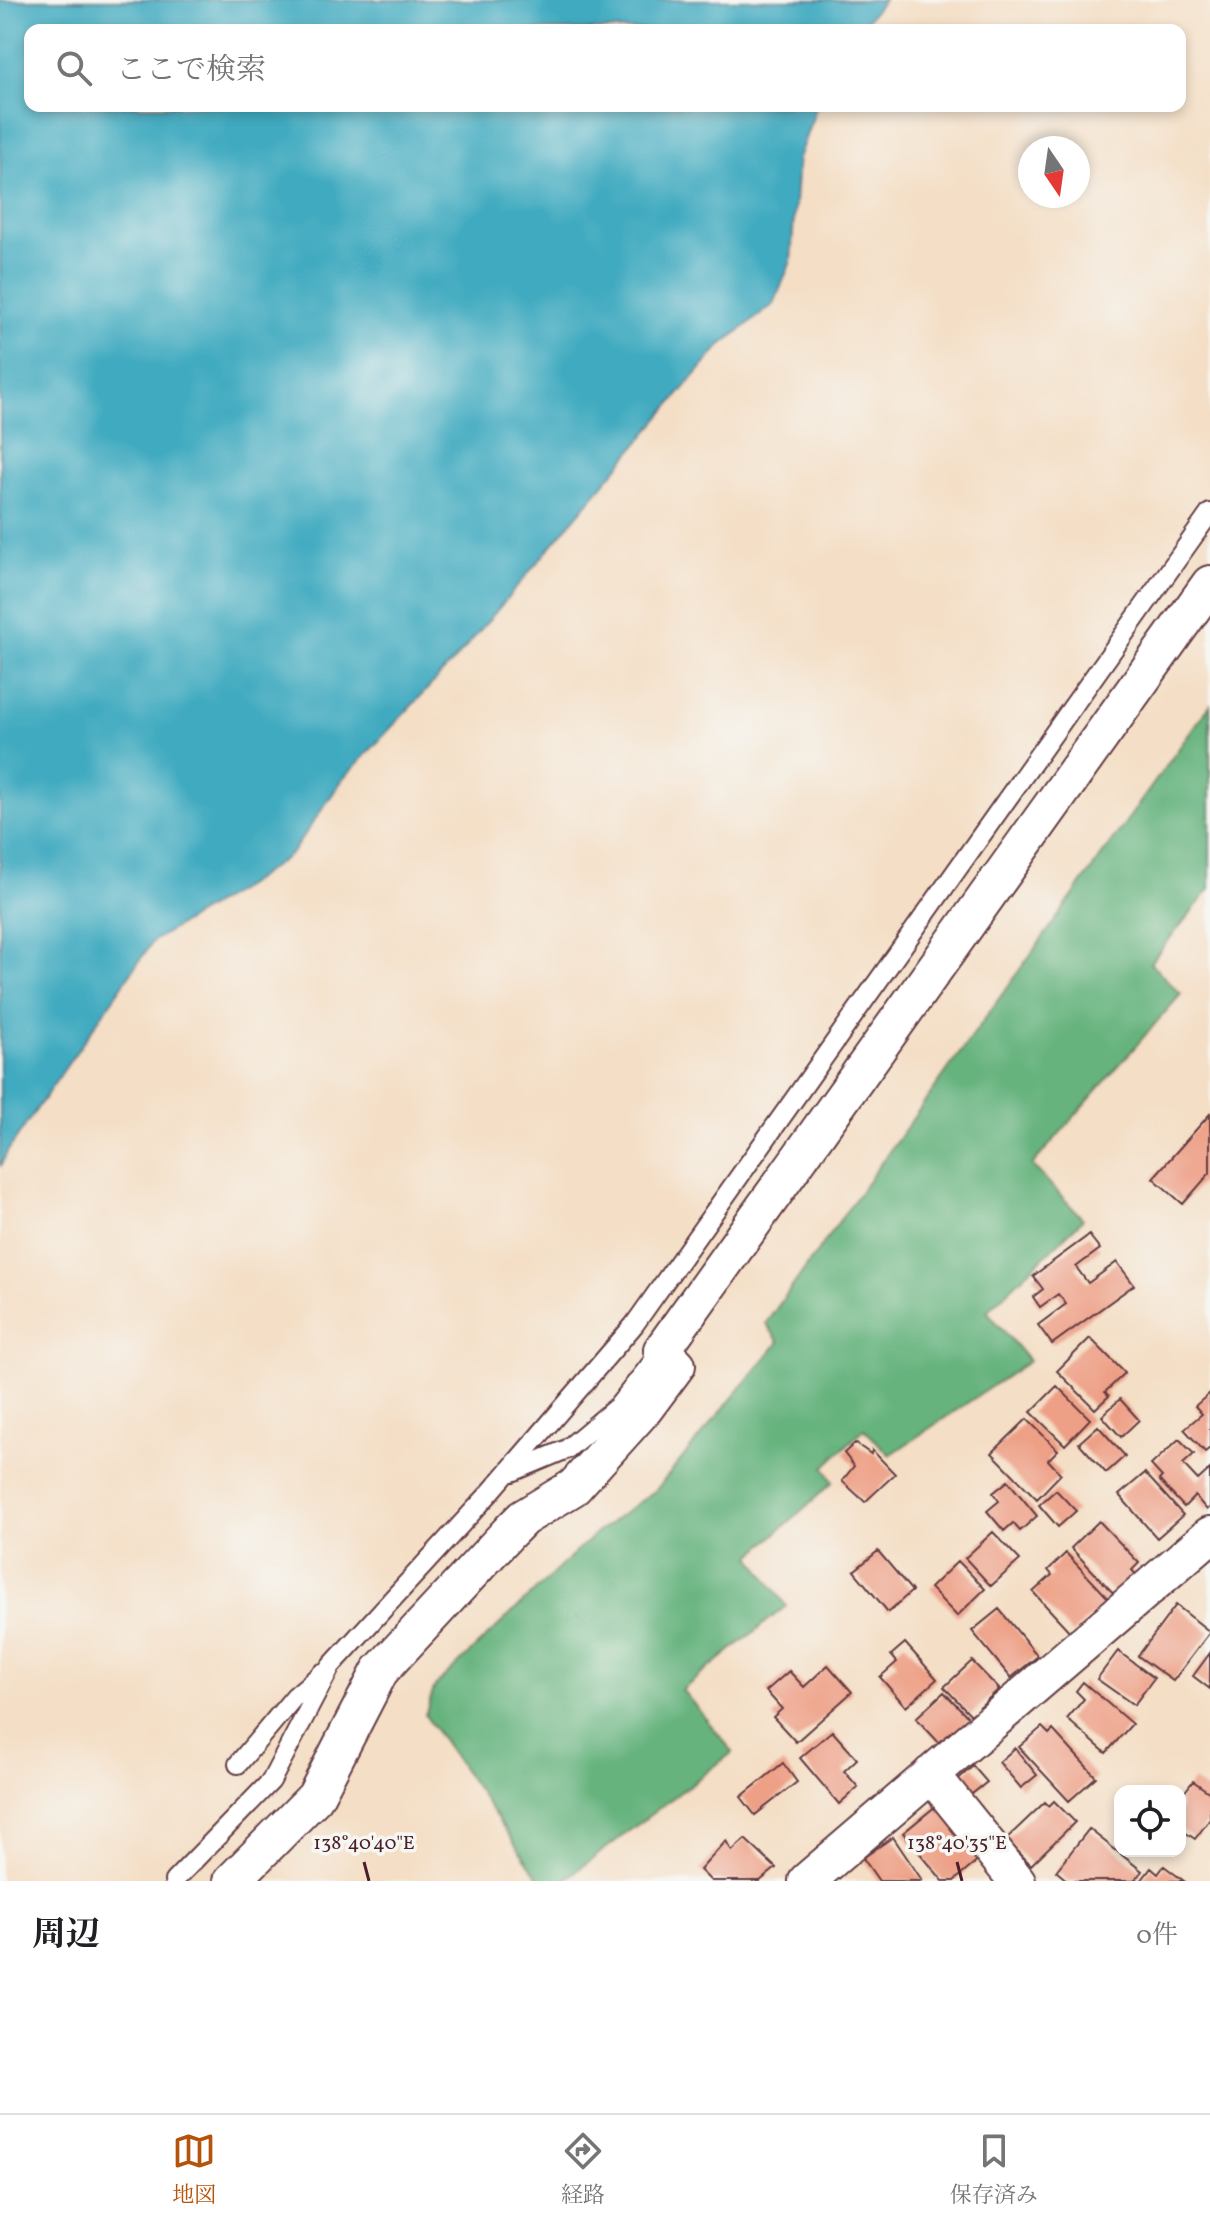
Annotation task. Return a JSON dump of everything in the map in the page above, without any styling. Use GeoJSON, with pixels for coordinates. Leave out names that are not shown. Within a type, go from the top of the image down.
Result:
{"type":"FeatureCollection","features":[{"type":"Feature","properties":{"kind":"street"},"geometry":{"type":"LineString","coordinates":[[232,1881],[315,1797],[380,1671],[523,1518],[574,1487],[645,1408],[677,1365],[662,1350],[1210,584]]}},
{"type":"Feature","properties":{"kind":"street"},"geometry":{"type":"LineString","coordinates":[[807,1881],[1208,1541]]}},
{"type":"Feature","properties":{"kind":"street"},"geometry":{"type":"LineString","coordinates":[[931,1774],[1017,1881]]}},
{"type":"Feature","properties":{"kind":"lane"},"geometry":{"type":"LineString","coordinates":[[238,1764],[295,1696],[331,1666],[506,1475],[634,1325],[1210,513]]}},
{"type":"Feature","properties":{"kind":"lane"},"geometry":{"type":"LineString","coordinates":[[506,1475],[567,1449],[618,1406],[662,1350]]}},
{"type":"Feature","properties":{"kind":"lane"},"geometry":{"type":"LineString","coordinates":[[174,1881],[271,1781],[331,1666]]}},
{"type":"Feature","properties":{"kind":"green space"},"geometry":{"type":"Polygon","coordinates":[[[1210,705],[1210,889],[1150,963],[1181,994],[1032,1165],[1083,1219],[987,1311],[1029,1361],[890,1455],[864,1429],[824,1467],[833,1482],[751,1556],[786,1606],[682,1690],[733,1752],[563,1881],[541,1881],[425,1715],[435,1686],[595,1534],[656,1490],[779,1342],[766,1323],[1210,705]]]}},
{"type":"Feature","properties":{"kind":"water"},"geometry":{"type":"Polygon","coordinates":[[[0,0],[884,0],[863,24],[24,24],[24,112],[815,112],[798,158],[791,261],[774,304],[720,346],[460,654],[343,779],[291,854],[250,883],[153,941],[7,1152],[0,1167],[0,0]]]}},
{"type":"Feature","properties":{"kind":"building"},"geometry":{"type":"Polygon","coordinates":[[[1210,1114],[1210,1173],[1183,1204],[1153,1178],[1210,1114]]]}},
{"type":"Feature","properties":{"kind":"building"},"geometry":{"type":"Polygon","coordinates":[[[1089,1235],[1100,1249],[1076,1267],[1088,1283],[1117,1262],[1134,1285],[1052,1344],[1038,1325],[1066,1304],[1058,1294],[1040,1307],[1033,1297],[1043,1289],[1033,1276],[1089,1235]]]}},
{"type":"Feature","properties":{"kind":"building"},"geometry":{"type":"Polygon","coordinates":[[[1090,1338],[1125,1373],[1105,1392],[1109,1396],[1095,1409],[1057,1371],[1090,1338]]]}},
{"type":"Feature","properties":{"kind":"building"},"geometry":{"type":"Polygon","coordinates":[[[1057,1386],[1090,1419],[1065,1445],[1031,1412],[1057,1386]]]}},
{"type":"Feature","properties":{"kind":"building"},"geometry":{"type":"Polygon","coordinates":[[[1210,1393],[1210,1448],[1205,1452],[1184,1429],[1202,1414],[1195,1406],[1210,1393]]]}},
{"type":"Feature","properties":{"kind":"building"},"geometry":{"type":"Polygon","coordinates":[[[1120,1399],[1139,1420],[1121,1437],[1102,1416],[1120,1399]]]}},
{"type":"Feature","properties":{"kind":"building"},"geometry":{"type":"Polygon","coordinates":[[[1027,1419],[1058,1450],[1048,1460],[1061,1474],[1037,1499],[992,1453],[1027,1419]]]}},
{"type":"Feature","properties":{"kind":"building"},"geometry":{"type":"Polygon","coordinates":[[[1098,1426],[1125,1456],[1106,1473],[1079,1443],[1098,1426]]]}},
{"type":"Feature","properties":{"kind":"building"},"geometry":{"type":"Polygon","coordinates":[[[1179,1439],[1194,1454],[1183,1464],[1198,1480],[1210,1469],[1210,1507],[1207,1510],[1195,1496],[1184,1507],[1159,1480],[1162,1477],[1151,1465],[1179,1439]]]}},
{"type":"Feature","properties":{"kind":"building"},"geometry":{"type":"Polygon","coordinates":[[[855,1443],[871,1454],[872,1450],[895,1474],[865,1502],[842,1481],[854,1466],[844,1453],[855,1443]]]}},
{"type":"Feature","properties":{"kind":"building"},"geometry":{"type":"Polygon","coordinates":[[[1145,1473],[1183,1515],[1157,1538],[1119,1495],[1145,1473]]]}},
{"type":"Feature","properties":{"kind":"building"},"geometry":{"type":"Polygon","coordinates":[[[1008,1481],[1037,1516],[1020,1531],[1013,1523],[1004,1531],[987,1511],[999,1501],[993,1493],[1008,1481]]]}},
{"type":"Feature","properties":{"kind":"building"},"geometry":{"type":"Polygon","coordinates":[[[1056,1490],[1076,1511],[1058,1527],[1039,1505],[1056,1490]]]}},
{"type":"Feature","properties":{"kind":"building"},"geometry":{"type":"Polygon","coordinates":[[[1099,1521],[1139,1563],[1132,1570],[1138,1577],[1117,1597],[1071,1548],[1099,1521]]]}},
{"type":"Feature","properties":{"kind":"building"},"geometry":{"type":"Polygon","coordinates":[[[993,1532],[1020,1560],[991,1586],[965,1558],[993,1532]]]}},
{"type":"Feature","properties":{"kind":"building"},"geometry":{"type":"Polygon","coordinates":[[[878,1551],[912,1591],[888,1612],[854,1571],[878,1551]]]}},
{"type":"Feature","properties":{"kind":"building"},"geometry":{"type":"Polygon","coordinates":[[[1066,1553],[1109,1599],[1072,1634],[1033,1592],[1052,1575],[1048,1570],[1066,1553]]]}},
{"type":"Feature","properties":{"kind":"building"},"geometry":{"type":"Polygon","coordinates":[[[958,1561],[985,1589],[957,1616],[930,1588],[958,1561]]]}},
{"type":"Feature","properties":{"kind":"building"},"geometry":{"type":"Polygon","coordinates":[[[1176,1605],[1210,1632],[1173,1681],[1138,1656],[1176,1605]]]}},
{"type":"Feature","properties":{"kind":"building"},"geometry":{"type":"Polygon","coordinates":[[[999,1609],[1038,1656],[1011,1678],[972,1631],[999,1609]]]}},
{"type":"Feature","properties":{"kind":"building"},"geometry":{"type":"Polygon","coordinates":[[[905,1643],[937,1679],[906,1707],[880,1677],[897,1662],[891,1655],[905,1643]]]}},
{"type":"Feature","properties":{"kind":"building"},"geometry":{"type":"Polygon","coordinates":[[[1118,1651],[1154,1678],[1134,1705],[1097,1679],[1118,1651]]]}},
{"type":"Feature","properties":{"kind":"building"},"geometry":{"type":"Polygon","coordinates":[[[1210,1653],[1210,1689],[1193,1676],[1210,1653]]]}},
{"type":"Feature","properties":{"kind":"building"},"geometry":{"type":"Polygon","coordinates":[[[972,1661],[999,1689],[971,1715],[944,1687],[972,1661]]]}},
{"type":"Feature","properties":{"kind":"building"},"geometry":{"type":"Polygon","coordinates":[[[828,1665],[852,1692],[796,1742],[773,1717],[782,1709],[766,1691],[789,1671],[804,1687],[828,1665]]]}},
{"type":"Feature","properties":{"kind":"building"},"geometry":{"type":"Polygon","coordinates":[[[1083,1682],[1132,1724],[1106,1753],[1067,1719],[1084,1699],[1076,1691],[1083,1682]]]}},
{"type":"Feature","properties":{"kind":"building"},"geometry":{"type":"Polygon","coordinates":[[[944,1692],[970,1719],[942,1746],[916,1718],[944,1692]]]}},
{"type":"Feature","properties":{"kind":"building"},"geometry":{"type":"Polygon","coordinates":[[[1042,1727],[1049,1734],[1053,1730],[1096,1777],[1069,1801],[1019,1747],[1042,1727]]]}},
{"type":"Feature","properties":{"kind":"building"},"geometry":{"type":"Polygon","coordinates":[[[832,1731],[857,1759],[844,1771],[858,1787],[839,1804],[800,1758],[832,1731]]]}},
{"type":"Feature","properties":{"kind":"building"},"geometry":{"type":"Polygon","coordinates":[[[1015,1748],[1037,1775],[1021,1788],[999,1762],[1015,1748]]]}},
{"type":"Feature","properties":{"kind":"building"},"geometry":{"type":"Polygon","coordinates":[[[783,1763],[797,1782],[755,1815],[741,1797],[783,1763]]]}},
{"type":"Feature","properties":{"kind":"building"},"geometry":{"type":"Polygon","coordinates":[[[973,1766],[987,1782],[968,1797],[955,1782],[973,1766]]]}},
{"type":"Feature","properties":{"kind":"building"},"geometry":{"type":"Polygon","coordinates":[[[1193,1781],[1210,1793],[1210,1819],[1195,1839],[1186,1833],[1186,1790],[1193,1781]]]}},
{"type":"Feature","properties":{"kind":"building"},"geometry":{"type":"Polygon","coordinates":[[[942,1801],[986,1854],[954,1881],[943,1881],[903,1833],[942,1801]]]}},
{"type":"Feature","properties":{"kind":"building"},"geometry":{"type":"Polygon","coordinates":[[[1054,1801],[1075,1822],[1031,1865],[1006,1839],[1045,1802],[1049,1806],[1054,1801]]]}},
{"type":"Feature","properties":{"kind":"building"},"geometry":{"type":"Polygon","coordinates":[[[1089,1829],[1114,1849],[1114,1857],[1124,1857],[1142,1871],[1134,1881],[1068,1881],[1056,1871],[1089,1829]]]}},
{"type":"Feature","properties":{"kind":"building"},"geometry":{"type":"Polygon","coordinates":[[[893,1837],[922,1880],[879,1881],[863,1858],[893,1837]]]}},
{"type":"Feature","properties":{"kind":"building"},"geometry":{"type":"Polygon","coordinates":[[[745,1839],[776,1868],[760,1881],[711,1881],[700,1870],[726,1841],[732,1851],[745,1839]]]}},
{"type":"Feature","properties":{"kind":"building"},"geometry":{"type":"Polygon","coordinates":[[[1164,1866],[1184,1881],[1141,1881],[1151,1868],[1158,1874],[1164,1866]]]}}]}
